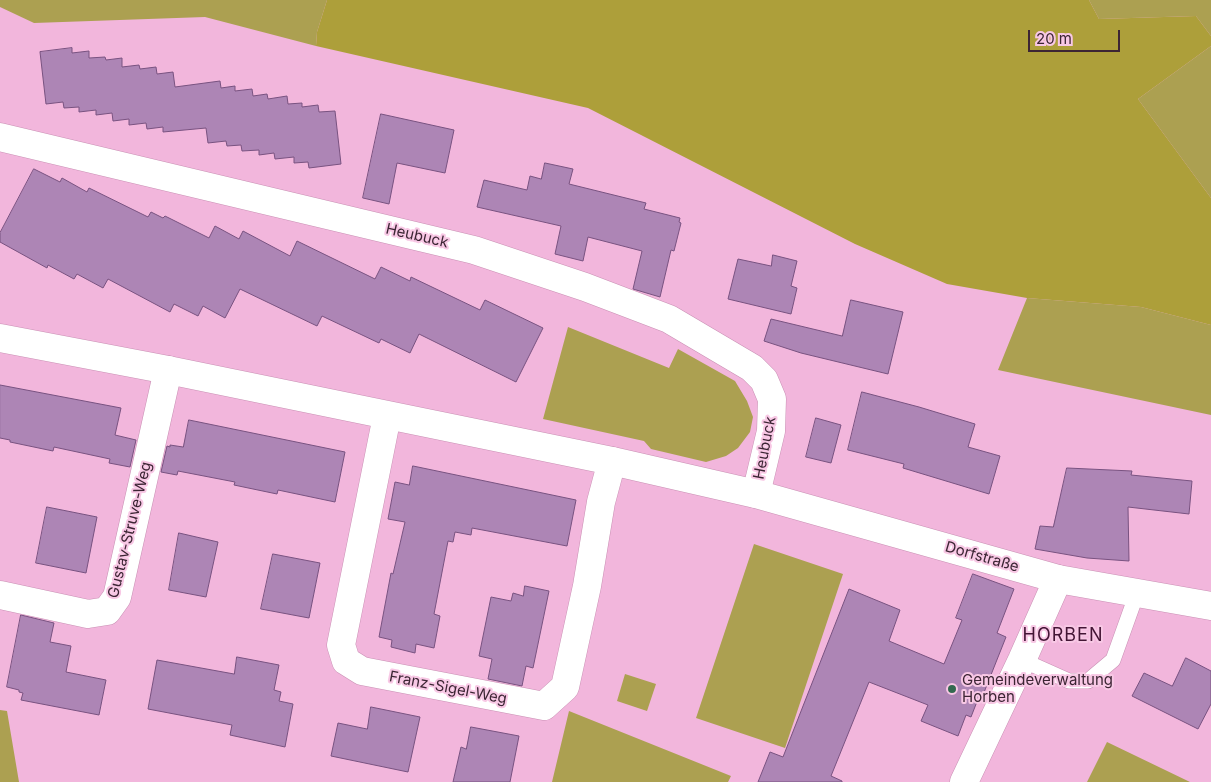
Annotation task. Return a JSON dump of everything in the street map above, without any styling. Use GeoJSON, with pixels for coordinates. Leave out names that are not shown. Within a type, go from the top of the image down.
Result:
{"type":"FeatureCollection","features":[{"type":"Feature","properties":{"kind":"street","name":"Heubuck"},"geometry":{"type":"LineString","coordinates":[[0,138],[474,250],[585,286],[669,319],[752,368],[764,380],[772,399],[771,432],[756,494],[612,461],[168,370],[0,338]]}},
{"type":"Feature","properties":{"kind":"street","name":"Gustav-Struve-Weg"},"geometry":{"type":"LineString","coordinates":[[0,595],[88,614],[107,611],[117,597],[168,370]]}},
{"type":"Feature","properties":{"kind":"street","name":"Franz-Sigel-Weg"},"geometry":{"type":"LineString","coordinates":[[386,416],[341,645],[346,661],[362,671],[544,706],[565,687],[601,502],[612,461]]}},
{"type":"Feature","properties":{"kind":"street","name":"Dorfstraße"},"geometry":{"type":"LineString","coordinates":[[756,494],[1058,579],[1211,606]]}},
{"type":"Feature","properties":{"kind":"street"},"geometry":{"type":"LineString","coordinates":[[964,782],[1058,579]]}},
{"type":"Feature","properties":{"kind":"lane"},"geometry":{"type":"LineString","coordinates":[[1022,660],[1069,681],[1088,681],[1113,660],[1137,592]]}},
{"type":"Feature","properties":{"kind":"shaded area"},"geometry":{"type":"Polygon","coordinates":[[[0,0],[327,0],[317,32],[316,46],[205,17],[34,23],[0,7],[0,0]]]}},
{"type":"Feature","properties":{"kind":"shaded area"},"geometry":{"type":"Polygon","coordinates":[[[327,0],[1089,0],[1099,19],[1196,16],[1211,36],[1211,46],[1138,99],[1211,198],[1211,325],[1141,307],[1027,298],[947,284],[855,244],[588,108],[316,46],[317,32],[327,0]]]}},
{"type":"Feature","properties":{"kind":"shaded area"},"geometry":{"type":"Polygon","coordinates":[[[1089,0],[1211,0],[1211,36],[1196,16],[1099,19],[1089,0]]]}},
{"type":"Feature","properties":{"kind":"shaded area"},"geometry":{"type":"Polygon","coordinates":[[[1211,46],[1211,198],[1138,99],[1211,46]]]}},
{"type":"Feature","properties":{"kind":"shaded area"},"geometry":{"type":"Polygon","coordinates":[[[1027,298],[1141,307],[1211,325],[1211,415],[998,370],[1027,298]]]}},
{"type":"Feature","properties":{"kind":"shaded area"},"geometry":{"type":"Polygon","coordinates":[[[568,327],[669,368],[678,349],[735,381],[747,401],[753,417],[750,432],[738,448],[726,456],[706,462],[651,449],[644,441],[543,419],[568,327]]]}},
{"type":"Feature","properties":{"kind":"shaded area"},"geometry":{"type":"Polygon","coordinates":[[[754,544],[843,574],[785,748],[696,718],[754,544]]]}},
{"type":"Feature","properties":{"kind":"shaded area"},"geometry":{"type":"Polygon","coordinates":[[[625,674],[656,684],[647,711],[617,701],[625,674]]]}},
{"type":"Feature","properties":{"kind":"shaded area"},"geometry":{"type":"Polygon","coordinates":[[[0,710],[7,711],[19,782],[0,782],[0,710]]]}},
{"type":"Feature","properties":{"kind":"shaded area"},"geometry":{"type":"Polygon","coordinates":[[[569,711],[731,776],[728,782],[552,782],[569,711]]]}},
{"type":"Feature","properties":{"kind":"shaded area"},"geometry":{"type":"Polygon","coordinates":[[[1107,742],[1190,782],[1087,782],[1107,742]]]}},
{"type":"Feature","properties":{"kind":"building"},"geometry":{"type":"Polygon","coordinates":[[[72,48],[72,53],[89,51],[89,58],[105,57],[106,60],[122,58],[122,67],[139,65],[140,69],[156,67],[157,74],[173,72],[175,87],[220,81],[221,88],[235,86],[235,91],[252,89],[253,96],[267,94],[268,99],[287,96],[288,104],[302,103],[302,107],[318,105],[319,112],[335,111],[341,164],[309,168],[308,162],[294,163],[294,157],[275,159],[274,153],[259,155],[259,150],[242,151],[241,145],[227,146],[226,141],[208,143],[206,128],[163,132],[163,127],[147,129],[146,123],[129,125],[129,119],[113,121],[112,113],[96,115],[96,110],[79,112],[79,107],[64,108],[63,102],[46,104],[40,52],[72,48]]]}},
{"type":"Feature","properties":{"kind":"building"},"geometry":{"type":"Polygon","coordinates":[[[381,114],[454,130],[445,173],[397,163],[389,204],[363,198],[381,114]]]}},
{"type":"Feature","properties":{"kind":"building"},"geometry":{"type":"Polygon","coordinates":[[[545,163],[573,169],[569,184],[646,203],[644,209],[680,218],[679,222],[681,223],[674,251],[671,250],[660,297],[633,289],[642,251],[588,237],[583,261],[555,254],[561,226],[477,207],[484,180],[527,190],[530,176],[541,179],[545,163]]]}},
{"type":"Feature","properties":{"kind":"building"},"geometry":{"type":"Polygon","coordinates":[[[34,169],[60,182],[62,178],[87,192],[89,188],[148,217],[151,212],[163,218],[165,216],[209,238],[215,226],[239,239],[243,231],[290,256],[297,241],[375,279],[381,267],[410,281],[411,277],[480,310],[485,300],[543,328],[516,382],[419,334],[410,353],[381,339],[379,343],[322,316],[317,326],[240,289],[225,318],[203,306],[198,316],[174,304],[170,312],[108,279],[103,288],[77,274],[74,279],[48,265],[47,268],[0,242],[0,233],[34,169]]]}},
{"type":"Feature","properties":{"kind":"building"},"geometry":{"type":"Polygon","coordinates":[[[773,255],[797,261],[791,286],[797,288],[791,314],[728,299],[738,259],[771,266],[773,255]]]}},
{"type":"Feature","properties":{"kind":"building"},"geometry":{"type":"Polygon","coordinates":[[[851,300],[903,312],[888,374],[801,353],[764,341],[771,319],[842,336],[851,300]]]}},
{"type":"Feature","properties":{"kind":"building"},"geometry":{"type":"Polygon","coordinates":[[[0,385],[121,408],[115,435],[136,440],[130,467],[109,463],[110,459],[54,447],[53,451],[10,442],[10,440],[0,438],[0,385]]]}},
{"type":"Feature","properties":{"kind":"building"},"geometry":{"type":"Polygon","coordinates":[[[862,392],[975,424],[968,447],[1000,456],[989,494],[903,468],[904,464],[848,450],[862,392]]]}},
{"type":"Feature","properties":{"kind":"building"},"geometry":{"type":"Polygon","coordinates":[[[816,418],[841,425],[831,463],[806,457],[816,418]]]}},
{"type":"Feature","properties":{"kind":"building"},"geometry":{"type":"Polygon","coordinates":[[[189,420],[345,452],[335,502],[278,490],[277,494],[234,485],[235,482],[178,471],[177,475],[161,472],[167,446],[183,447],[189,420]]]}},
{"type":"Feature","properties":{"kind":"building"},"geometry":{"type":"Polygon","coordinates":[[[413,466],[576,500],[567,546],[472,528],[471,535],[455,532],[453,542],[448,541],[434,614],[440,616],[434,648],[416,644],[415,653],[391,647],[392,640],[379,637],[391,573],[393,574],[405,522],[388,519],[395,482],[409,485],[413,466]]]}},
{"type":"Feature","properties":{"kind":"building"},"geometry":{"type":"Polygon","coordinates":[[[1067,468],[1132,471],[1131,475],[1192,481],[1189,514],[1128,507],[1129,561],[1087,558],[1035,549],[1040,526],[1053,527],[1067,468]]]}},
{"type":"Feature","properties":{"kind":"building"},"geometry":{"type":"Polygon","coordinates":[[[47,507],[97,517],[86,573],[36,563],[47,507]]]}},
{"type":"Feature","properties":{"kind":"building"},"geometry":{"type":"Polygon","coordinates":[[[179,533],[218,542],[206,597],[169,590],[179,533]]]}},
{"type":"Feature","properties":{"kind":"building"},"geometry":{"type":"Polygon","coordinates":[[[273,554],[320,563],[309,618],[261,609],[273,554]]]}},
{"type":"Feature","properties":{"kind":"building","name":"Gemeindeverwaltung Horben"},"geometry":{"type":"Polygon","coordinates":[[[973,574],[1014,589],[997,633],[1006,637],[981,700],[978,699],[971,717],[966,715],[958,736],[921,721],[928,705],[869,682],[831,776],[842,782],[758,782],[770,752],[783,757],[849,589],[900,610],[889,641],[944,664],[962,620],[956,618],[973,574]]]}},
{"type":"Feature","properties":{"kind":"building"},"geometry":{"type":"Polygon","coordinates":[[[525,586],[549,591],[533,668],[526,666],[522,686],[488,679],[492,659],[479,656],[491,597],[511,601],[513,593],[523,596],[525,586]]]}},
{"type":"Feature","properties":{"kind":"building"},"geometry":{"type":"Polygon","coordinates":[[[21,615],[54,623],[50,642],[71,646],[66,672],[106,680],[99,715],[21,700],[23,693],[7,687],[21,615]]]}},
{"type":"Feature","properties":{"kind":"building"},"geometry":{"type":"Polygon","coordinates":[[[237,657],[279,665],[274,690],[281,692],[279,701],[293,704],[285,747],[230,735],[232,725],[148,709],[157,660],[234,674],[237,657]]]}},
{"type":"Feature","properties":{"kind":"building"},"geometry":{"type":"Polygon","coordinates":[[[1186,658],[1211,671],[1211,704],[1198,729],[1132,696],[1144,673],[1172,686],[1186,658]]]}},
{"type":"Feature","properties":{"kind":"building"},"geometry":{"type":"Polygon","coordinates":[[[371,707],[420,717],[408,772],[331,756],[338,723],[367,729],[371,707]]]}},
{"type":"Feature","properties":{"kind":"building"},"geometry":{"type":"Polygon","coordinates":[[[471,727],[519,736],[510,782],[453,782],[461,747],[466,749],[471,727]]]}},
{"type":"Feature","properties":{"kind":"place","name":"Gemeindeverwaltung Horben"},"geometry":{"type":"Point","coordinates":[952,689]}},
{"type":"Feature","properties":{"kind":"district","name":"HORBEN"},"geometry":{"type":"Point","coordinates":[1063,636]}}]}
